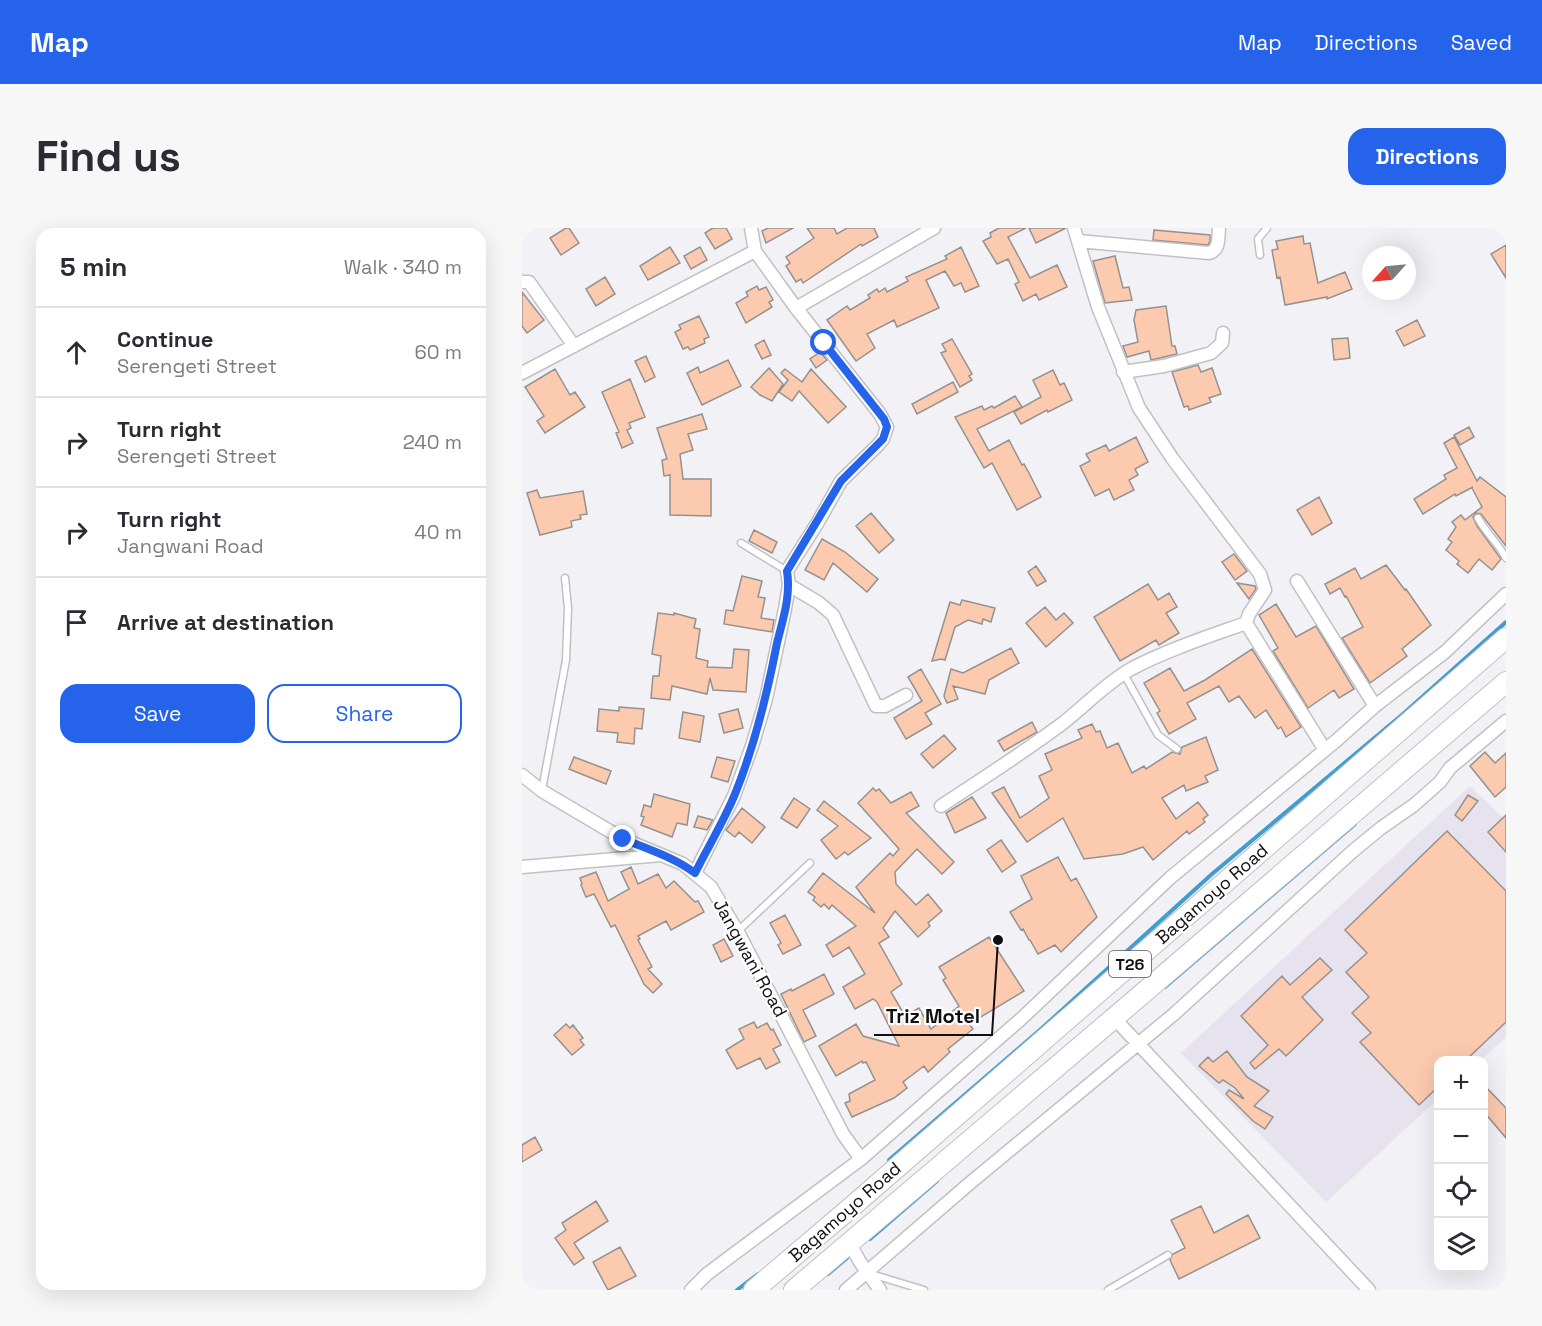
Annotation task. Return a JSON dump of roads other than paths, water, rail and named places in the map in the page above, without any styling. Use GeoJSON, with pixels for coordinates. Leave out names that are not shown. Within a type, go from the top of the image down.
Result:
{"type":"FeatureCollection","features":[{"type":"Feature","properties":{"kind":"highway","name":"Bagamoyo Road"},"geometry":{"type":"LineString","coordinates":[[754,1290],[1506,638]]}},
{"type":"Feature","properties":{"kind":"highway","name":"Bagamoyo Road"},"geometry":{"type":"LineString","coordinates":[[794,1290],[1506,682]]}},
{"type":"Feature","properties":{"kind":"street"},"geometry":{"type":"LineString","coordinates":[[695,873],[734,796],[753,743],[766,699],[789,585],[787,571],[841,481],[878,445],[887,427],[880,414],[796,308],[755,251],[751,228]]}},
{"type":"Feature","properties":{"kind":"street"},"geometry":{"type":"LineString","coordinates":[[796,308],[934,228]]}},
{"type":"Feature","properties":{"kind":"street"},"geometry":{"type":"LineString","coordinates":[[1219,228],[1218,247],[1209,254],[1076,234],[1098,307],[1139,408],[1165,448],[1260,574],[1265,590],[1249,614],[1246,623]]}},
{"type":"Feature","properties":{"kind":"street"},"geometry":{"type":"LineString","coordinates":[[522,373],[755,251]]}},
{"type":"Feature","properties":{"kind":"street"},"geometry":{"type":"LineString","coordinates":[[522,282],[529,282],[574,346]]}},
{"type":"Feature","properties":{"kind":"street"},"geometry":{"type":"LineString","coordinates":[[1123,372],[1164,366],[1211,353],[1222,344],[1222,333]]}},
{"type":"Feature","properties":{"kind":"street"},"geometry":{"type":"LineString","coordinates":[[1297,581],[1375,706]]}},
{"type":"Feature","properties":{"kind":"street"},"geometry":{"type":"LineString","coordinates":[[789,585],[819,603],[833,615],[876,706],[885,705],[906,695]]}},
{"type":"Feature","properties":{"kind":"street"},"geometry":{"type":"LineString","coordinates":[[691,1290],[706,1274],[861,1159],[1012,1027],[1170,878],[1375,706],[1445,652],[1506,594]]}},
{"type":"Feature","properties":{"kind":"street"},"geometry":{"type":"LineString","coordinates":[[941,806],[1036,743],[1124,674],[1163,654],[1246,623]]}},
{"type":"Feature","properties":{"kind":"street"},"geometry":{"type":"LineString","coordinates":[[1246,623],[1325,750]]}},
{"type":"Feature","properties":{"kind":"street"},"geometry":{"type":"LineString","coordinates":[[846,1290],[970,1183],[1139,1045],[1353,851],[1440,782],[1450,768],[1506,721]]}},
{"type":"Feature","properties":{"kind":"street","name":"Jangwani Road"},"geometry":{"type":"LineString","coordinates":[[522,775],[542,791],[623,839],[683,864],[711,887],[738,932],[843,1134],[861,1159]]}},
{"type":"Feature","properties":{"kind":"street"},"geometry":{"type":"LineString","coordinates":[[522,867],[665,855]]}},
{"type":"Feature","properties":{"kind":"street"},"geometry":{"type":"LineString","coordinates":[[1114,1018],[1369,1290]]}},
{"type":"Feature","properties":{"kind":"street"},"geometry":{"type":"LineString","coordinates":[[849,1242],[880,1290]]}},
{"type":"Feature","properties":{"kind":"lane"},"geometry":{"type":"LineString","coordinates":[[1260,255],[1258,239],[1267,228]]}},
{"type":"Feature","properties":{"kind":"lane"},"geometry":{"type":"LineString","coordinates":[[1478,518],[1506,558]]}},
{"type":"Feature","properties":{"kind":"lane"},"geometry":{"type":"LineString","coordinates":[[741,543],[787,571]]}},
{"type":"Feature","properties":{"kind":"lane"},"geometry":{"type":"LineString","coordinates":[[542,791],[566,660],[568,608],[565,578]]}},
{"type":"Feature","properties":{"kind":"lane"},"geometry":{"type":"LineString","coordinates":[[1124,674],[1158,735],[1177,749]]}},
{"type":"Feature","properties":{"kind":"lane"},"geometry":{"type":"LineString","coordinates":[[738,932],[810,863]]}},
{"type":"Feature","properties":{"kind":"lane"},"geometry":{"type":"LineString","coordinates":[[1108,1290],[1168,1255]]}},
{"type":"Feature","properties":{"kind":"lane"},"geometry":{"type":"LineString","coordinates":[[867,1273],[924,1290]]}},
{"type":"Feature","properties":{"kind":"waterway"},"geometry":{"type":"LineString","coordinates":[[889,1160],[1041,1029],[1212,874],[1403,714],[1506,622]]}},
{"type":"Feature","properties":{"kind":"waterway"},"geometry":{"type":"LineString","coordinates":[[1165,987],[1355,824]]}},
{"type":"Feature","properties":{"kind":"waterway"},"geometry":{"type":"LineString","coordinates":[[870,1239],[937,1181]]}},
{"type":"Feature","properties":{"kind":"waterway"},"geometry":{"type":"LineString","coordinates":[[828,1274],[847,1258]]}},
{"type":"Feature","properties":{"kind":"waterway"},"geometry":{"type":"LineString","coordinates":[[737,1290],[758,1274]]}},
{"type":"Feature","properties":{"kind":"place","name":"Triz Motel"},"geometry":{"type":"Point","coordinates":[998,940]}}]}
